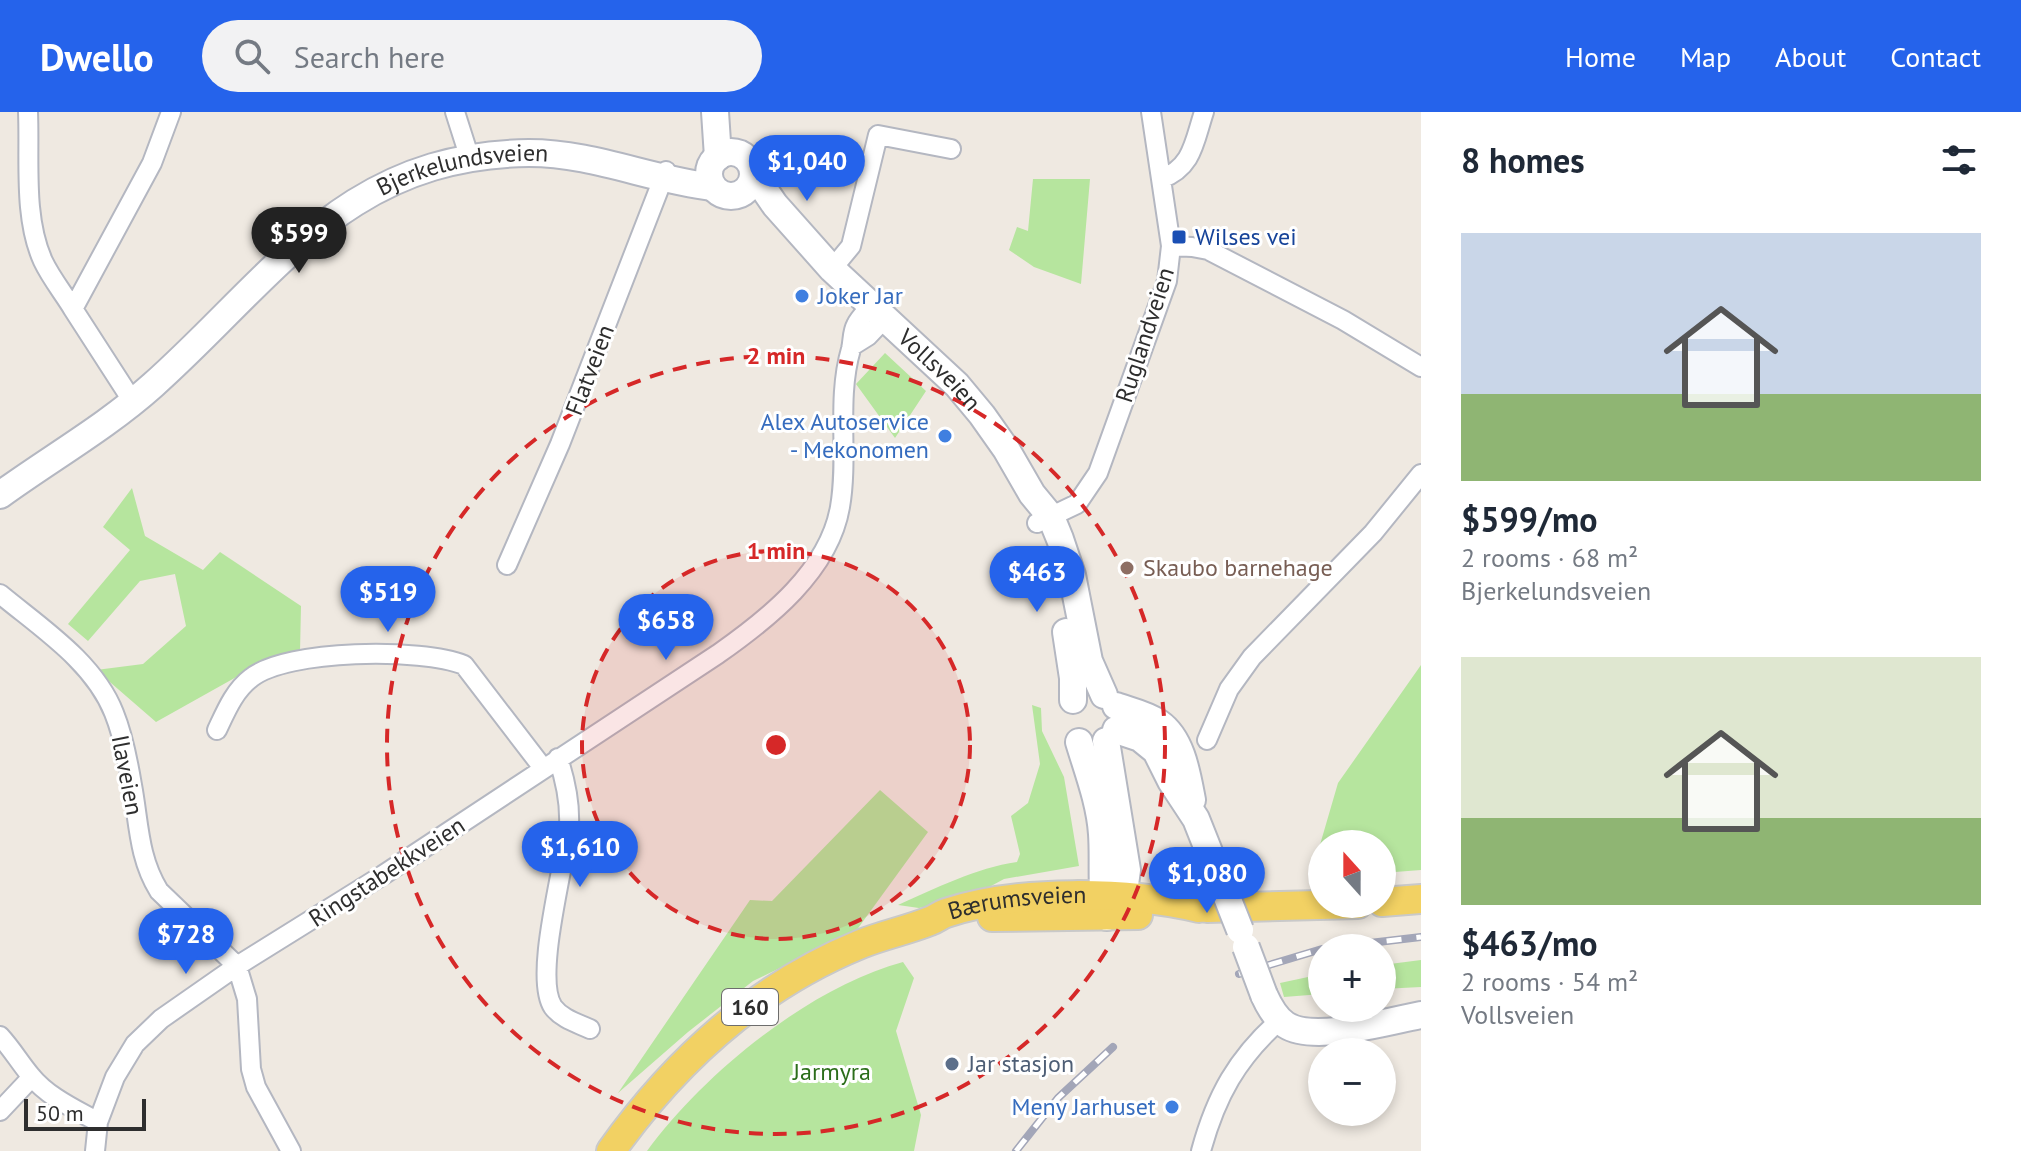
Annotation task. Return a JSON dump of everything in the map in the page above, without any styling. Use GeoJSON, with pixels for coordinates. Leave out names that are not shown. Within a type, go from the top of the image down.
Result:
{"type":"FeatureCollection","features":[{"type":"Feature","properties":{"kind":"main road"},"geometry":{"type":"LineString","coordinates":[[715,112],[729,172]]}},
{"type":"Feature","properties":{"kind":"main road"},"geometry":{"type":"LineString","coordinates":[[729,172],[730,112]]}},
{"type":"Feature","properties":{"kind":"main road","name":"Bjerkelundsveien"},"geometry":{"type":"LineString","coordinates":[[0,495],[133,402],[285,255],[330,218],[376,190],[470,159],[527,153],[558,154],[660,175],[729,172]]}},
{"type":"Feature","properties":{"kind":"main road","name":"Vollsveien"},"geometry":{"type":"LineString","coordinates":[[729,172],[957,385],[982,415],[1032,494],[1072,575],[1089,661],[1110,718],[1127,870],[1111,904]]}},
{"type":"Feature","properties":{"kind":"main road","name":"Vollsveien"},"geometry":{"type":"LineString","coordinates":[[1044,520],[1071,658],[1073,700]]}},
{"type":"Feature","properties":{"kind":"main road"},"geometry":{"type":"LineString","coordinates":[[1111,904],[1093,788],[1079,742],[1069,732],[1066,723],[1066,714],[1073,700],[1086,693],[1110,718],[1157,722],[1170,734],[1183,762],[1196,819],[1264,995],[1280,1020],[1287,1026],[1313,1031],[1421,1015]]}},
{"type":"Feature","properties":{"kind":"main road"},"geometry":{"type":"LineString","coordinates":[[1079,742],[1097,745],[1110,718]]}},
{"type":"Feature","properties":{"kind":"main road"},"geometry":{"type":"LineString","coordinates":[[1396,901],[1421,899]]}},
{"type":"Feature","properties":{"kind":"main road","name":"Bærumsveien"},"geometry":{"type":"LineString","coordinates":[[611,1151],[654,1096],[696,1050],[757,1001],[792,979],[859,945],[931,921],[1111,904],[1172,913],[1199,908],[1308,905]]}},
{"type":"Feature","properties":{"kind":"street"},"geometry":{"type":"LineString","coordinates":[[28,112],[31,212],[43,262],[133,402]]}},
{"type":"Feature","properties":{"kind":"street"},"geometry":{"type":"LineString","coordinates":[[73,309],[146,175],[171,112]]}},
{"type":"Feature","properties":{"kind":"street"},"geometry":{"type":"LineString","coordinates":[[455,112],[470,159]]}},
{"type":"Feature","properties":{"kind":"street","name":"Ruglandveien"},"geometry":{"type":"LineString","coordinates":[[1044,520],[1077,504],[1098,473],[1167,281],[1171,246],[1151,112]]}},
{"type":"Feature","properties":{"kind":"street"},"geometry":{"type":"LineString","coordinates":[[1161,179],[1174,174],[1186,163],[1204,112]]}},
{"type":"Feature","properties":{"kind":"street"},"geometry":{"type":"LineString","coordinates":[[829,265],[851,246],[878,135],[951,149]]}},
{"type":"Feature","properties":{"kind":"street","name":"Flatveien"},"geometry":{"type":"LineString","coordinates":[[507,565],[560,444],[660,175]]}},
{"type":"Feature","properties":{"kind":"street"},"geometry":{"type":"LineString","coordinates":[[1171,246],[1208,250],[1343,320],[1421,367]]}},
{"type":"Feature","properties":{"kind":"street","name":"Ringstabekkveien"},"geometry":{"type":"LineString","coordinates":[[95,1151],[98,1122],[115,1077],[135,1044],[161,1019],[237,966],[383,875],[755,628],[783,602],[815,563],[829,539],[840,508],[845,381],[855,326],[878,312]]}},
{"type":"Feature","properties":{"kind":"street"},"geometry":{"type":"LineString","coordinates":[[1207,740],[1229,689],[1252,657],[1373,533],[1421,474]]}},
{"type":"Feature","properties":{"kind":"street","name":"Ilaveien"},"geometry":{"type":"LineString","coordinates":[[0,594],[75,657],[105,693],[115,714],[132,786],[140,847],[151,877],[159,891],[237,966]]}},
{"type":"Feature","properties":{"kind":"street"},"geometry":{"type":"LineString","coordinates":[[217,730],[235,693],[252,676],[287,661],[313,657],[418,655],[449,659],[464,665],[565,778],[569,822],[547,962],[546,988],[553,1006],[564,1018],[590,1029]]}},
{"type":"Feature","properties":{"kind":"street"},"geometry":{"type":"LineString","coordinates":[[237,966],[247,999],[251,1069],[256,1087],[291,1151]]}},
{"type":"Feature","properties":{"kind":"street"},"geometry":{"type":"LineString","coordinates":[[1201,1151],[1211,1114],[1238,1063],[1280,1020]]}},
{"type":"Feature","properties":{"kind":"street"},"geometry":{"type":"LineString","coordinates":[[0,1036],[32,1077],[60,1101],[98,1122]]}},
{"type":"Feature","properties":{"kind":"street"},"geometry":{"type":"LineString","coordinates":[[0,1111],[32,1077]]}},
{"type":"Feature","properties":{"kind":"green space"},"geometry":{"type":"Polygon","coordinates":[[[1033,179],[1090,179],[1081,284],[1034,267],[1009,250],[1017,227],[1028,231],[1033,179]]]}},
{"type":"Feature","properties":{"kind":"green space"},"geometry":{"type":"Polygon","coordinates":[[[885,353],[926,391],[895,438],[856,384],[885,353]]]}},
{"type":"Feature","properties":{"kind":"green space"},"geometry":{"type":"Polygon","coordinates":[[[132,488],[145,536],[203,570],[220,552],[301,606],[300,652],[256,666],[156,722],[96,670],[143,664],[186,626],[175,574],[140,581],[88,641],[68,624],[130,550],[103,527],[132,488]]]}},
{"type":"Feature","properties":{"kind":"green space"},"geometry":{"type":"Polygon","coordinates":[[[1421,665],[1421,870],[1396,872],[1396,830],[1324,830],[1338,783],[1421,665]]]}},
{"type":"Feature","properties":{"kind":"green space"},"geometry":{"type":"Polygon","coordinates":[[[1032,705],[1041,708],[1042,731],[1064,777],[1079,866],[1004,879],[969,898],[919,908],[898,905],[971,874],[1017,862],[1020,854],[1011,816],[1028,803],[1040,764],[1032,705]]]}},
{"type":"Feature","properties":{"kind":"green space"},"geometry":{"type":"Polygon","coordinates":[[[880,790],[928,832],[856,931],[753,981],[618,1093],[750,900],[772,901],[880,790]]]}},
{"type":"Feature","properties":{"kind":"green space"},"geometry":{"type":"Polygon","coordinates":[[[1421,960],[1421,987],[1396,988],[1396,963],[1421,960]]]}},
{"type":"Feature","properties":{"kind":"green space","name":"Jarmyra"},"geometry":{"type":"Polygon","coordinates":[[[903,962],[914,978],[896,1031],[921,1115],[914,1151],[647,1151],[698,1092],[762,1037],[832,991],[903,962]]]}},
{"type":"Feature","properties":{"kind":"green space"},"geometry":{"type":"Polygon","coordinates":[[[1308,977],[1308,995],[1284,997],[1280,983],[1308,977]]]}},
{"type":"Feature","properties":{"kind":"railway"},"geometry":{"type":"LineString","coordinates":[[1396,940],[1421,937]]}},
{"type":"Feature","properties":{"kind":"railway"},"geometry":{"type":"LineString","coordinates":[[1239,974],[1308,953]]}},
{"type":"Feature","properties":{"kind":"railway"},"geometry":{"type":"LineString","coordinates":[[1016,1151],[1058,1098],[1113,1047]]}},
{"type":"Feature","properties":{"kind":"place","name":"Wilses vei"},"geometry":{"type":"Point","coordinates":[1179,237]}},
{"type":"Feature","properties":{"kind":"place","name":"Joker Jar"},"geometry":{"type":"Point","coordinates":[802,296]}},
{"type":"Feature","properties":{"kind":"place","name":"Alex Autoservice - Mekonomen"},"geometry":{"type":"Point","coordinates":[945,436]}},
{"type":"Feature","properties":{"kind":"place","name":"Skaubo barnehage"},"geometry":{"type":"Point","coordinates":[1127,568]}},
{"type":"Feature","properties":{"kind":"place","name":"Jar stasjon"},"geometry":{"type":"Point","coordinates":[952,1064]}},
{"type":"Feature","properties":{"kind":"place","name":"Meny Jarhuset"},"geometry":{"type":"Point","coordinates":[1172,1107]}}]}
